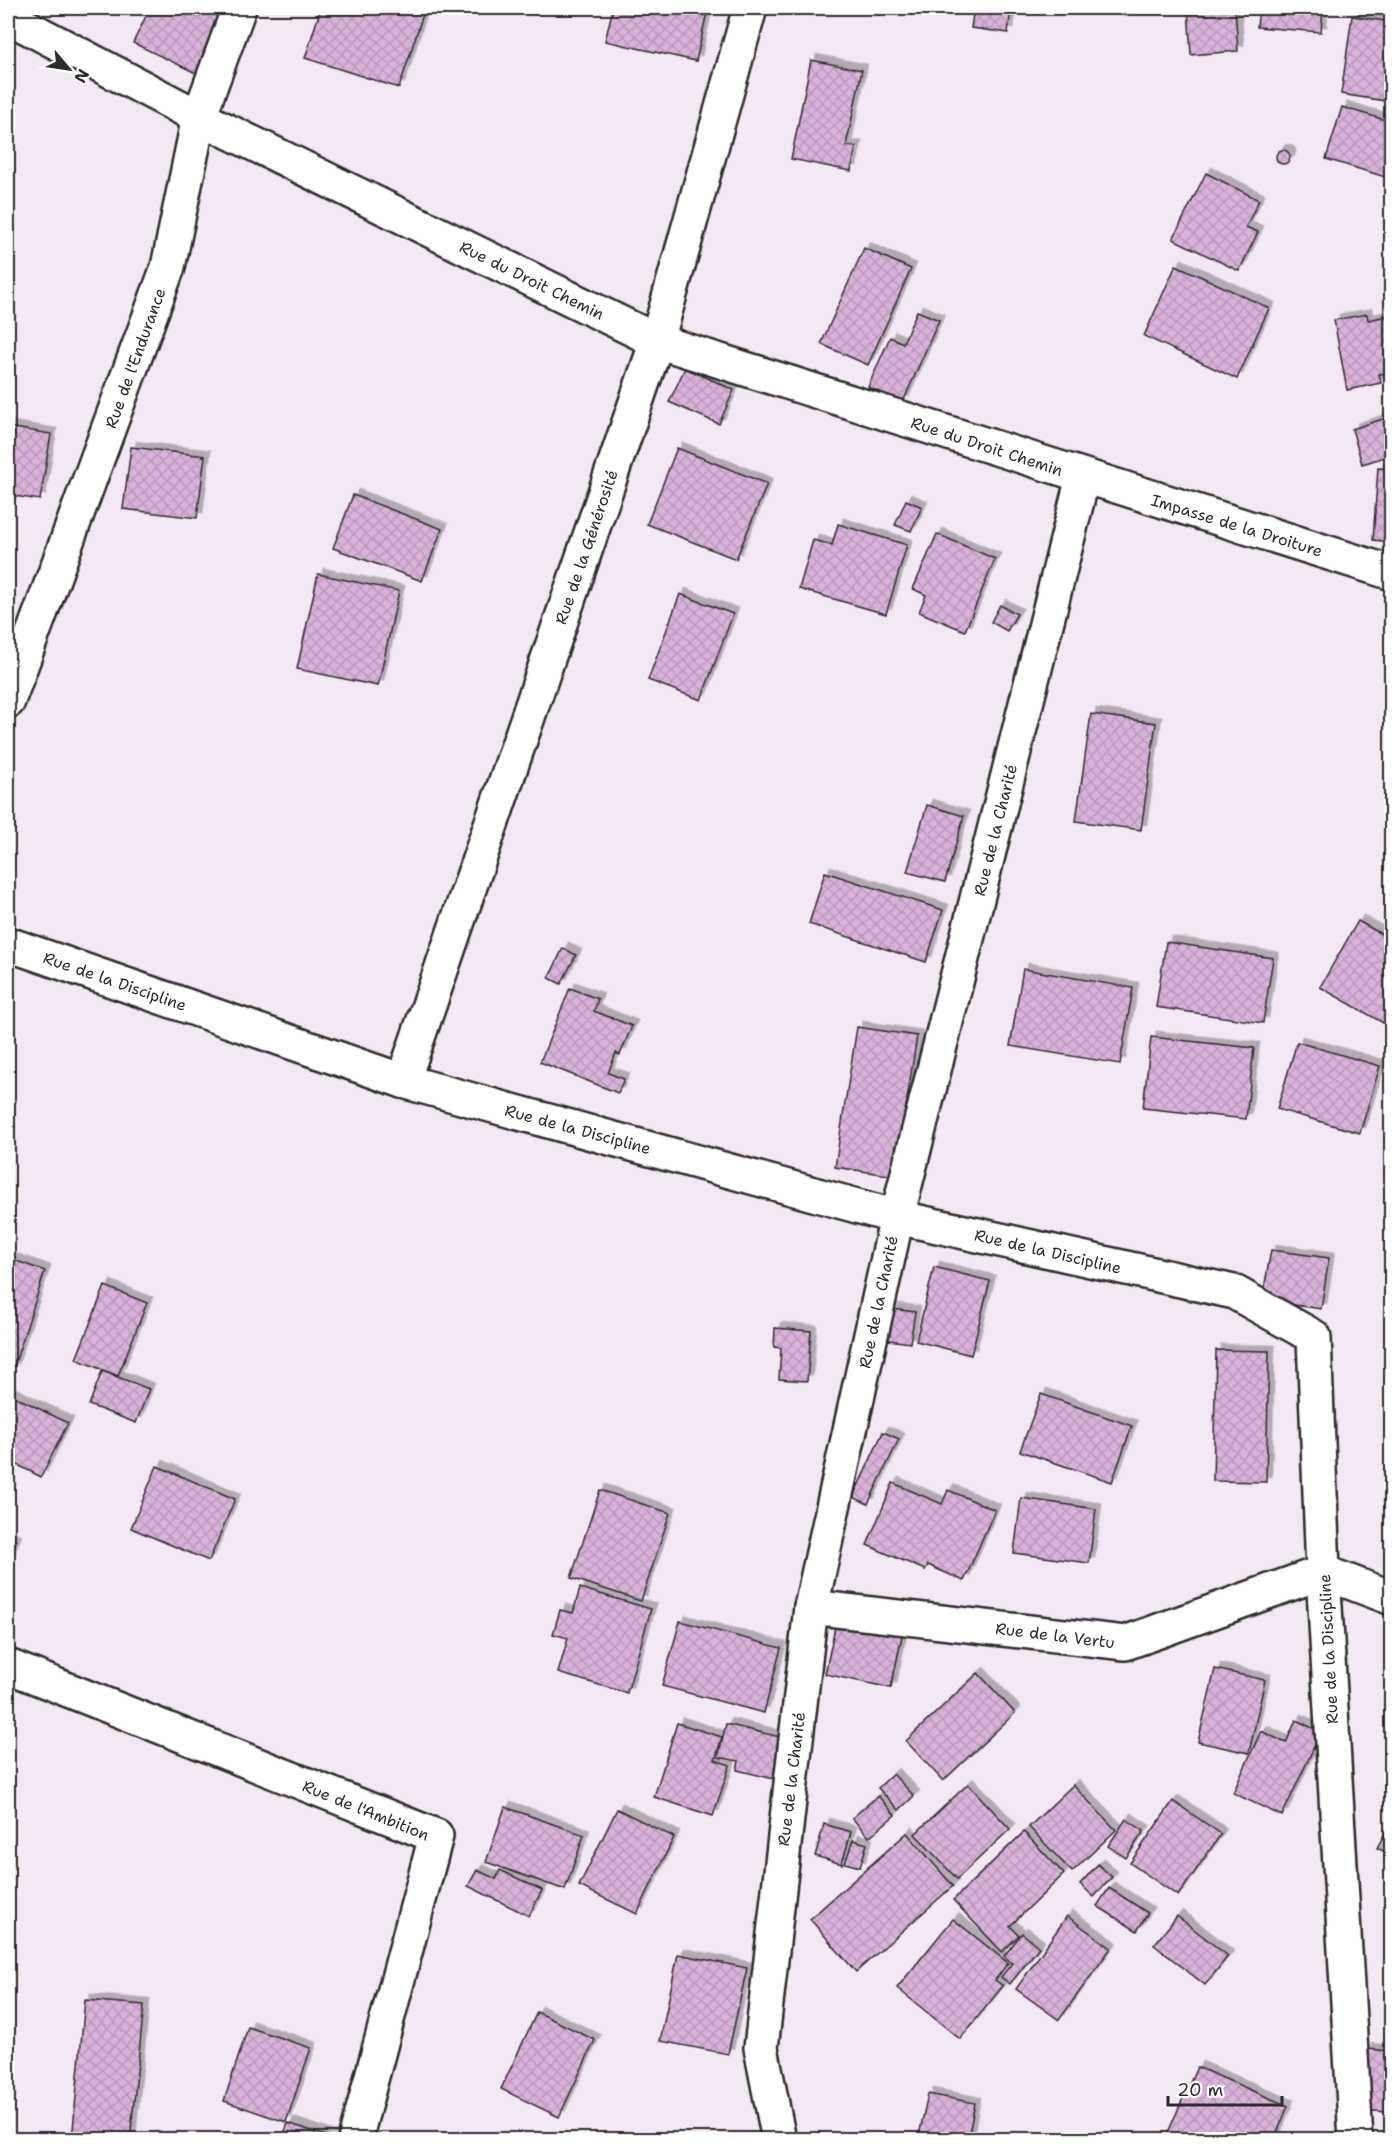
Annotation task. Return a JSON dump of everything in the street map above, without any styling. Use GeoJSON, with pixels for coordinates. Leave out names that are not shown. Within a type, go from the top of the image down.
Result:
{"type":"FeatureCollection","features":[{"type":"Feature","properties":{"kind":"street","name":"Rue de l'Endurance"},"geometry":{"type":"LineString","coordinates":[[8,701],[168,267],[199,117],[239,8]]}},
{"type":"Feature","properties":{"kind":"street","name":"Rue de la Générosité"},"geometry":{"type":"LineString","coordinates":[[403,1081],[657,341],[750,8]]}},
{"type":"Feature","properties":{"kind":"street","name":"Rue du Droit Chemin"},"geometry":{"type":"LineString","coordinates":[[8,17],[199,117],[657,341],[1083,477]]}},
{"type":"Feature","properties":{"kind":"street","name":"Impasse de la Droiture"},"geometry":{"type":"LineString","coordinates":[[1083,477],[1392,573]]}},
{"type":"Feature","properties":{"kind":"street","name":"Rue de la Charité"},"geometry":{"type":"LineString","coordinates":[[779,2139],[760,2048],[811,1606],[897,1217],[1083,477]]}},
{"type":"Feature","properties":{"kind":"street","name":"Rue de la Discipline"},"geometry":{"type":"LineString","coordinates":[[8,944],[403,1081],[897,1217],[1233,1292],[1314,1337],[1323,1572],[1356,2139]]}},
{"type":"Feature","properties":{"kind":"street"},"geometry":{"type":"LineString","coordinates":[[1323,1572],[1392,1598]]}},
{"type":"Feature","properties":{"kind":"street","name":"Rue de la Vertu"},"geometry":{"type":"LineString","coordinates":[[811,1606],[1125,1643],[1323,1572]]}},
{"type":"Feature","properties":{"kind":"street","name":"Rue de l'Ambition"},"geometry":{"type":"LineString","coordinates":[[8,1666],[436,1836],[355,2139]]}},
{"type":"Feature","properties":{"kind":"building"},"geometry":{"type":"Polygon","coordinates":[[[150,8],[215,8],[226,13],[198,74],[133,43],[150,8]]]}},
{"type":"Feature","properties":{"kind":"building"},"geometry":{"type":"Polygon","coordinates":[[[321,8],[425,8],[399,88],[305,58],[321,8]]]}},
{"type":"Feature","properties":{"kind":"building"},"geometry":{"type":"Polygon","coordinates":[[[613,8],[708,8],[696,61],[605,41],[613,8]]]}},
{"type":"Feature","properties":{"kind":"building"},"geometry":{"type":"Polygon","coordinates":[[[974,8],[1011,8],[1008,33],[971,28],[974,8]]]}},
{"type":"Feature","properties":{"kind":"building"},"geometry":{"type":"Polygon","coordinates":[[[1188,8],[1235,8],[1238,51],[1191,55],[1188,8]]]}},
{"type":"Feature","properties":{"kind":"building"},"geometry":{"type":"Polygon","coordinates":[[[1259,8],[1323,8],[1321,32],[1257,27],[1259,8]]]}},
{"type":"Feature","properties":{"kind":"building"},"geometry":{"type":"Polygon","coordinates":[[[1352,16],[1392,22],[1392,102],[1341,94],[1352,16]]]}},
{"type":"Feature","properties":{"kind":"building"},"geometry":{"type":"Polygon","coordinates":[[[811,60],[862,70],[846,146],[856,147],[851,171],[791,159],[811,60]]]}},
{"type":"Feature","properties":{"kind":"building"},"geometry":{"type":"Polygon","coordinates":[[[1342,107],[1392,122],[1392,179],[1326,159],[1342,107]]]}},
{"type":"Feature","properties":{"kind":"building"},"geometry":{"type":"Polygon","coordinates":[[[1283,150],[1288,152],[1290,157],[1288,162],[1283,164],[1278,162],[1276,157],[1278,152],[1283,150]]]}},
{"type":"Feature","properties":{"kind":"building"},"geometry":{"type":"Polygon","coordinates":[[[1206,173],[1259,200],[1246,227],[1258,232],[1239,271],[1173,239],[1206,173]]]}},
{"type":"Feature","properties":{"kind":"building"},"geometry":{"type":"Polygon","coordinates":[[[864,248],[911,269],[868,365],[821,344],[864,248]]]}},
{"type":"Feature","properties":{"kind":"building"},"geometry":{"type":"Polygon","coordinates":[[[1176,265],[1269,308],[1237,379],[1144,336],[1176,265]]]}},
{"type":"Feature","properties":{"kind":"building"},"geometry":{"type":"Polygon","coordinates":[[[917,311],[939,320],[903,402],[868,387],[890,337],[903,343],[917,311]]]}},
{"type":"Feature","properties":{"kind":"building"},"geometry":{"type":"Polygon","coordinates":[[[1367,314],[1368,320],[1392,315],[1392,372],[1379,374],[1381,383],[1347,390],[1334,320],[1367,314]]]}},
{"type":"Feature","properties":{"kind":"building"},"geometry":{"type":"Polygon","coordinates":[[[685,368],[734,390],[719,424],[669,402],[685,368]]]}},
{"type":"Feature","properties":{"kind":"building"},"geometry":{"type":"Polygon","coordinates":[[[1392,416],[1392,455],[1362,464],[1352,429],[1392,416]]]}},
{"type":"Feature","properties":{"kind":"building"},"geometry":{"type":"Polygon","coordinates":[[[8,427],[51,434],[40,500],[8,495],[8,427]]]}},
{"type":"Feature","properties":{"kind":"building"},"geometry":{"type":"Polygon","coordinates":[[[131,447],[205,456],[197,518],[123,509],[131,447]]]}},
{"type":"Feature","properties":{"kind":"building"},"geometry":{"type":"Polygon","coordinates":[[[677,448],[767,484],[736,559],[647,524],[677,448]]]}},
{"type":"Feature","properties":{"kind":"building"},"geometry":{"type":"Polygon","coordinates":[[[1378,468],[1392,469],[1392,542],[1373,540],[1378,468]]]}},
{"type":"Feature","properties":{"kind":"building"},"geometry":{"type":"Polygon","coordinates":[[[353,495],[442,529],[422,581],[333,548],[353,495]]]}},
{"type":"Feature","properties":{"kind":"building"},"geometry":{"type":"Polygon","coordinates":[[[906,500],[922,507],[911,531],[895,525],[906,500]]]}},
{"type":"Feature","properties":{"kind":"building"},"geometry":{"type":"Polygon","coordinates":[[[838,524],[907,545],[886,614],[799,589],[813,540],[832,545],[838,524]]]}},
{"type":"Feature","properties":{"kind":"building"},"geometry":{"type":"Polygon","coordinates":[[[937,534],[995,559],[965,631],[919,612],[926,595],[913,589],[937,534]]]}},
{"type":"Feature","properties":{"kind":"building"},"geometry":{"type":"Polygon","coordinates":[[[318,574],[399,591],[378,686],[297,669],[318,574]]]}},
{"type":"Feature","properties":{"kind":"building"},"geometry":{"type":"Polygon","coordinates":[[[680,594],[733,614],[701,700],[648,680],[680,594]]]}},
{"type":"Feature","properties":{"kind":"building"},"geometry":{"type":"Polygon","coordinates":[[[1000,605],[1017,614],[1007,631],[991,622],[1000,605]]]}},
{"type":"Feature","properties":{"kind":"building"},"geometry":{"type":"Polygon","coordinates":[[[1091,714],[1156,723],[1141,830],[1076,821],[1091,714]]]}},
{"type":"Feature","properties":{"kind":"building"},"geometry":{"type":"Polygon","coordinates":[[[927,805],[964,816],[945,882],[907,872],[927,805]]]}},
{"type":"Feature","properties":{"kind":"building"},"geometry":{"type":"Polygon","coordinates":[[[825,872],[943,910],[926,962],[809,924],[825,872]]]}},
{"type":"Feature","properties":{"kind":"building"},"geometry":{"type":"Polygon","coordinates":[[[1358,921],[1392,940],[1392,1028],[1320,987],[1358,921]]]}},
{"type":"Feature","properties":{"kind":"building"},"geometry":{"type":"Polygon","coordinates":[[[1166,942],[1273,958],[1263,1023],[1156,1007],[1166,942]]]}},
{"type":"Feature","properties":{"kind":"building"},"geometry":{"type":"Polygon","coordinates":[[[563,948],[576,955],[561,984],[549,978],[563,948]]]}},
{"type":"Feature","properties":{"kind":"building"},"geometry":{"type":"Polygon","coordinates":[[[1023,969],[1133,988],[1120,1064],[1010,1046],[1023,969]]]}},
{"type":"Feature","properties":{"kind":"building"},"geometry":{"type":"Polygon","coordinates":[[[570,988],[598,999],[594,1011],[632,1026],[620,1055],[616,1053],[608,1073],[624,1079],[618,1093],[540,1062],[570,988]]]}},
{"type":"Feature","properties":{"kind":"building"},"geometry":{"type":"Polygon","coordinates":[[[857,1027],[917,1036],[895,1176],[835,1167],[857,1027]]]}},
{"type":"Feature","properties":{"kind":"building"},"geometry":{"type":"Polygon","coordinates":[[[1151,1037],[1254,1048],[1246,1119],[1143,1108],[1151,1037]]]}},
{"type":"Feature","properties":{"kind":"building"},"geometry":{"type":"Polygon","coordinates":[[[1297,1042],[1380,1066],[1360,1133],[1277,1109],[1297,1042]]]}},
{"type":"Feature","properties":{"kind":"building"},"geometry":{"type":"Polygon","coordinates":[[[1271,1250],[1329,1258],[1321,1309],[1262,1300],[1271,1250]]]}},
{"type":"Feature","properties":{"kind":"building"},"geometry":{"type":"Polygon","coordinates":[[[8,1258],[45,1271],[13,1369],[8,1367],[8,1258]]]}},
{"type":"Feature","properties":{"kind":"building"},"geometry":{"type":"Polygon","coordinates":[[[934,1267],[990,1281],[971,1355],[916,1341],[934,1267]]]}},
{"type":"Feature","properties":{"kind":"building"},"geometry":{"type":"Polygon","coordinates":[[[105,1286],[147,1303],[118,1376],[76,1359],[105,1286]]]}},
{"type":"Feature","properties":{"kind":"building"},"geometry":{"type":"Polygon","coordinates":[[[893,1309],[915,1312],[910,1343],[889,1340],[893,1309]]]}},
{"type":"Feature","properties":{"kind":"building"},"geometry":{"type":"Polygon","coordinates":[[[775,1328],[811,1331],[807,1381],[779,1379],[781,1348],[774,1347],[775,1328]]]}},
{"type":"Feature","properties":{"kind":"building"},"geometry":{"type":"Polygon","coordinates":[[[1216,1350],[1269,1351],[1266,1482],[1213,1481],[1216,1350]]]}},
{"type":"Feature","properties":{"kind":"building"},"geometry":{"type":"Polygon","coordinates":[[[102,1371],[149,1389],[136,1423],[89,1405],[102,1371]]]}},
{"type":"Feature","properties":{"kind":"building"},"geometry":{"type":"Polygon","coordinates":[[[8,1393],[68,1423],[41,1477],[8,1460],[8,1393]]]}},
{"type":"Feature","properties":{"kind":"building"},"geometry":{"type":"Polygon","coordinates":[[[1041,1394],[1132,1426],[1112,1482],[1020,1451],[1041,1394]]]}},
{"type":"Feature","properties":{"kind":"building"},"geometry":{"type":"Polygon","coordinates":[[[883,1432],[899,1439],[868,1504],[853,1497],[883,1432]]]}},
{"type":"Feature","properties":{"kind":"building"},"geometry":{"type":"Polygon","coordinates":[[[157,1466],[235,1499],[209,1561],[131,1528],[157,1466]]]}},
{"type":"Feature","properties":{"kind":"building"},"geometry":{"type":"Polygon","coordinates":[[[893,1483],[942,1504],[948,1490],[995,1510],[964,1581],[928,1565],[925,1570],[867,1545],[893,1483]]]}},
{"type":"Feature","properties":{"kind":"building"},"geometry":{"type":"Polygon","coordinates":[[[600,1490],[670,1513],[641,1601],[571,1578],[600,1490]]]}},
{"type":"Feature","properties":{"kind":"building"},"geometry":{"type":"Polygon","coordinates":[[[1021,1498],[1096,1509],[1089,1563],[1014,1553],[1021,1498]]]}},
{"type":"Feature","properties":{"kind":"building"},"geometry":{"type":"Polygon","coordinates":[[[8,1537],[16,1541],[8,1560],[8,1537]]]}},
{"type":"Feature","properties":{"kind":"building"},"geometry":{"type":"Polygon","coordinates":[[[580,1588],[651,1609],[627,1693],[558,1673],[568,1638],[553,1634],[560,1610],[573,1613],[580,1588]]]}},
{"type":"Feature","properties":{"kind":"building"},"geometry":{"type":"Polygon","coordinates":[[[837,1618],[903,1631],[891,1688],[825,1674],[837,1618]]]}},
{"type":"Feature","properties":{"kind":"building"},"geometry":{"type":"Polygon","coordinates":[[[680,1621],[781,1648],[764,1713],[662,1686],[680,1621]]]}},
{"type":"Feature","properties":{"kind":"building"},"geometry":{"type":"Polygon","coordinates":[[[1215,1669],[1265,1680],[1249,1753],[1198,1742],[1215,1669]]]}},
{"type":"Feature","properties":{"kind":"building"},"geometry":{"type":"Polygon","coordinates":[[[978,1673],[1015,1713],[943,1781],[906,1741],[978,1673]]]}},
{"type":"Feature","properties":{"kind":"building"},"geometry":{"type":"Polygon","coordinates":[[[1296,1720],[1321,1732],[1282,1816],[1233,1793],[1261,1731],[1286,1743],[1296,1720]]]}},
{"type":"Feature","properties":{"kind":"building"},"geometry":{"type":"Polygon","coordinates":[[[677,1723],[722,1737],[715,1760],[730,1765],[713,1816],[654,1797],[677,1723]]]}},
{"type":"Feature","properties":{"kind":"building"},"geometry":{"type":"Polygon","coordinates":[[[726,1724],[784,1738],[774,1779],[737,1770],[739,1761],[718,1757],[726,1724]]]}},
{"type":"Feature","properties":{"kind":"building"},"geometry":{"type":"Polygon","coordinates":[[[893,1774],[914,1796],[899,1810],[878,1788],[893,1774]]]}},
{"type":"Feature","properties":{"kind":"building"},"geometry":{"type":"Polygon","coordinates":[[[968,1784],[1010,1829],[957,1879],[915,1834],[968,1784]]]}},
{"type":"Feature","properties":{"kind":"building"},"geometry":{"type":"Polygon","coordinates":[[[1073,1785],[1116,1830],[1072,1872],[1029,1827],[1073,1785]]]}},
{"type":"Feature","properties":{"kind":"building"},"geometry":{"type":"Polygon","coordinates":[[[878,1796],[895,1815],[869,1837],[852,1818],[878,1796]]]}},
{"type":"Feature","properties":{"kind":"building"},"geometry":{"type":"Polygon","coordinates":[[[1173,1801],[1221,1834],[1178,1896],[1130,1863],[1173,1801]]]}},
{"type":"Feature","properties":{"kind":"building"},"geometry":{"type":"Polygon","coordinates":[[[505,1807],[584,1835],[565,1890],[486,1862],[505,1807]]]}},
{"type":"Feature","properties":{"kind":"building"},"geometry":{"type":"Polygon","coordinates":[[[617,1809],[674,1837],[637,1914],[579,1886],[617,1809]]]}},
{"type":"Feature","properties":{"kind":"building"},"geometry":{"type":"Polygon","coordinates":[[[1126,1819],[1144,1831],[1126,1858],[1108,1846],[1126,1819]]]}},
{"type":"Feature","properties":{"kind":"building"},"geometry":{"type":"Polygon","coordinates":[[[1392,1820],[1392,1855],[1377,1848],[1392,1820]]]}},
{"type":"Feature","properties":{"kind":"building"},"geometry":{"type":"Polygon","coordinates":[[[824,1824],[851,1832],[842,1864],[815,1856],[824,1824]]]}},
{"type":"Feature","properties":{"kind":"building"},"geometry":{"type":"Polygon","coordinates":[[[1024,1832],[1064,1874],[1010,1926],[1019,1935],[1002,1952],[953,1900],[1024,1832]]]}},
{"type":"Feature","properties":{"kind":"building"},"geometry":{"type":"Polygon","coordinates":[[[907,1833],[953,1886],[856,1972],[810,1919],[907,1833]]]}},
{"type":"Feature","properties":{"kind":"building"},"geometry":{"type":"Polygon","coordinates":[[[853,1840],[867,1844],[860,1867],[845,1863],[853,1840]]]}},
{"type":"Feature","properties":{"kind":"building"},"geometry":{"type":"Polygon","coordinates":[[[1098,1864],[1112,1877],[1094,1897],[1080,1884],[1098,1864]]]}},
{"type":"Feature","properties":{"kind":"building"},"geometry":{"type":"Polygon","coordinates":[[[477,1870],[496,1879],[500,1870],[542,1890],[529,1916],[468,1886],[477,1870]]]}},
{"type":"Feature","properties":{"kind":"building"},"geometry":{"type":"Polygon","coordinates":[[[1109,1888],[1148,1913],[1137,1931],[1097,1906],[1109,1888]]]}},
{"type":"Feature","properties":{"kind":"building"},"geometry":{"type":"Polygon","coordinates":[[[1067,1916],[1111,1948],[1059,2020],[1016,1989],[1067,1916]]]}},
{"type":"Feature","properties":{"kind":"building"},"geometry":{"type":"Polygon","coordinates":[[[1177,1916],[1228,1956],[1205,1985],[1154,1945],[1177,1916]]]}},
{"type":"Feature","properties":{"kind":"building"},"geometry":{"type":"Polygon","coordinates":[[[953,1919],[1008,1963],[995,1980],[1003,1986],[960,2039],[897,1988],[953,1919]]]}},
{"type":"Feature","properties":{"kind":"building"},"geometry":{"type":"Polygon","coordinates":[[[1022,1933],[1039,1947],[1010,1984],[1001,1977],[1012,1963],[1004,1956],[1022,1933]]]}},
{"type":"Feature","properties":{"kind":"building"},"geometry":{"type":"Polygon","coordinates":[[[678,1954],[747,1968],[728,2054],[660,2041],[678,1954]]]}},
{"type":"Feature","properties":{"kind":"building"},"geometry":{"type":"Polygon","coordinates":[[[85,2000],[144,2005],[130,2140],[72,2140],[85,2000]]]}},
{"type":"Feature","properties":{"kind":"building"},"geometry":{"type":"Polygon","coordinates":[[[537,2012],[595,2040],[559,2117],[501,2089],[537,2012]]]}},
{"type":"Feature","properties":{"kind":"building"},"geometry":{"type":"Polygon","coordinates":[[[248,2027],[311,2048],[286,2122],[224,2101],[248,2027]]]}},
{"type":"Feature","properties":{"kind":"building"},"geometry":{"type":"Polygon","coordinates":[[[1366,2049],[1392,2051],[1392,2092],[1388,2091],[1386,2112],[1362,2110],[1366,2049]]]}},
{"type":"Feature","properties":{"kind":"building"},"geometry":{"type":"Polygon","coordinates":[[[1197,2067],[1288,2106],[1274,2140],[1165,2139],[1197,2067]]]}},
{"type":"Feature","properties":{"kind":"building"},"geometry":{"type":"Polygon","coordinates":[[[928,2094],[975,2103],[968,2140],[918,2140],[928,2094]]]}},
{"type":"Feature","properties":{"kind":"building"},"geometry":{"type":"Polygon","coordinates":[[[288,2123],[332,2138],[331,2140],[282,2140],[288,2123]]]}}]}
